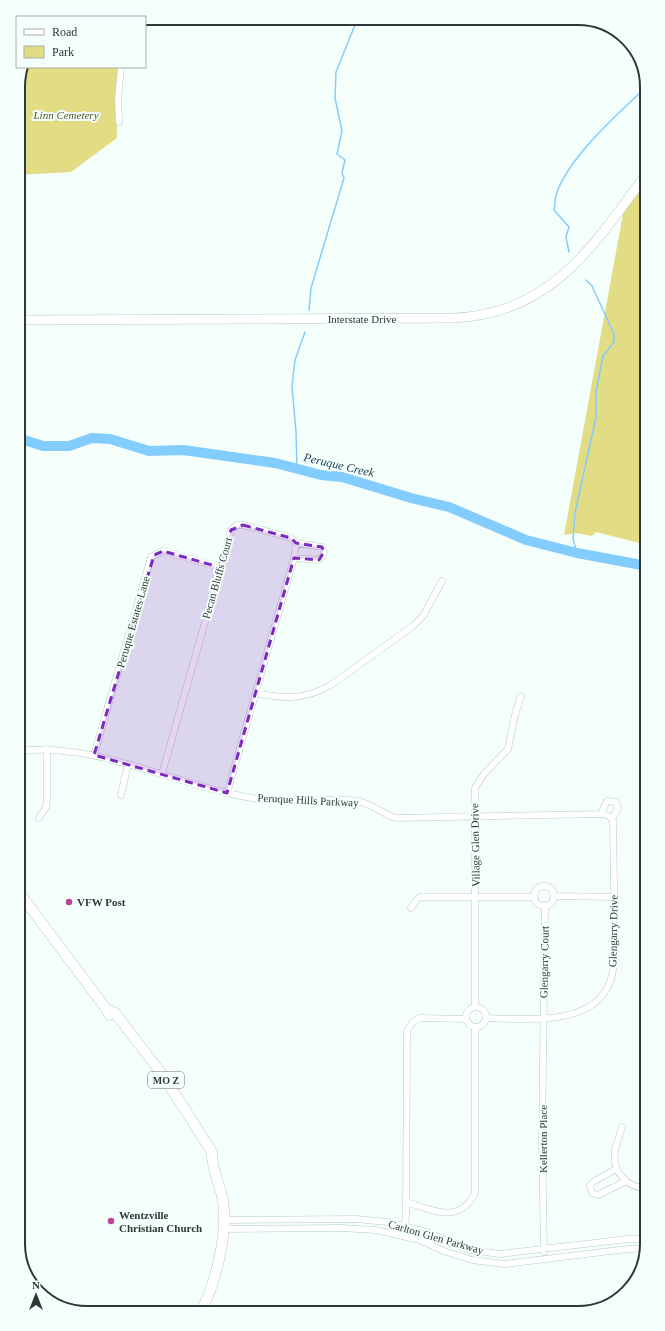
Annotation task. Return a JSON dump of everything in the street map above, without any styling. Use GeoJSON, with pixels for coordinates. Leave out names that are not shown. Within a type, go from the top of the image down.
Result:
{"type":"FeatureCollection","features":[{"type":"Feature","properties":{"kind":"main road","name":"Interstate Drive"},"geometry":{"type":"LineString","coordinates":[[25,320],[452,318],[484,315],[510,308],[533,297],[566,272],[594,243],[640,182]]}},
{"type":"Feature","properties":{"kind":"main road","name":"MO Z"},"geometry":{"type":"LineString","coordinates":[[25,900],[108,1010],[109,1016],[156,1077],[206,1156],[212,1160],[223,1202],[223,1224],[217,1270],[203,1306]]}},
{"type":"Feature","properties":{"kind":"street"},"geometry":{"type":"LineString","coordinates":[[119,122],[118,99],[121,68]]}},
{"type":"Feature","properties":{"kind":"street","name":"Pecan Bluffs Court"},"geometry":{"type":"LineString","coordinates":[[162,774],[231,530],[237,525],[243,525],[291,538],[296,543]]}},
{"type":"Feature","properties":{"kind":"street"},"geometry":{"type":"LineString","coordinates":[[227,793],[294,558],[296,543],[322,547],[324,552],[323,556],[319,560],[294,558]]}},
{"type":"Feature","properties":{"kind":"street","name":"Peruque Estates Lane"},"geometry":{"type":"LineString","coordinates":[[94,756],[151,558],[164,551],[220,567]]}},
{"type":"Feature","properties":{"kind":"street"},"geometry":{"type":"LineString","coordinates":[[256,692],[277,697],[300,697],[317,693],[331,685],[413,626],[423,616],[442,581]]}},
{"type":"Feature","properties":{"kind":"street","name":"Village Glen Drive"},"geometry":{"type":"LineString","coordinates":[[476,1007],[475,788],[484,774],[508,749],[515,715],[521,696]]}},
{"type":"Feature","properties":{"kind":"street"},"geometry":{"type":"LineString","coordinates":[[39,818],[46,807],[47,799],[47,749]]}},
{"type":"Feature","properties":{"kind":"street","name":"Peruque Hills Parkway"},"geometry":{"type":"LineString","coordinates":[[25,751],[47,749],[94,756],[128,764],[227,793],[264,800],[359,801],[387,816],[396,818],[601,814],[610,818]]}},
{"type":"Feature","properties":{"kind":"street"},"geometry":{"type":"LineString","coordinates":[[121,795],[128,764]]}},
{"type":"Feature","properties":{"kind":"street"},"geometry":{"type":"LineString","coordinates":[[601,814],[607,800],[616,802],[618,808],[610,818]]}},
{"type":"Feature","properties":{"kind":"street","name":"Glengarry Drive"},"geometry":{"type":"LineString","coordinates":[[486,1018],[544,1018],[566,1016],[580,1012],[596,1002],[606,990],[614,968],[615,951],[613,821],[610,818]]}},
{"type":"Feature","properties":{"kind":"street"},"geometry":{"type":"LineString","coordinates":[[541,886],[548,886],[553,890],[554,896],[553,901],[545,906],[539,905],[534,897],[535,890],[541,886]]}},
{"type":"Feature","properties":{"kind":"street"},"geometry":{"type":"LineString","coordinates":[[554,896],[614,897]]}},
{"type":"Feature","properties":{"kind":"street"},"geometry":{"type":"LineString","coordinates":[[412,908],[417,899],[420,897],[534,897]]}},
{"type":"Feature","properties":{"kind":"street","name":"Glengarry Court"},"geometry":{"type":"LineString","coordinates":[[544,1018],[545,906]]}},
{"type":"Feature","properties":{"kind":"street"},"geometry":{"type":"LineString","coordinates":[[476,1007],[481,1008],[485,1012],[486,1018],[480,1027],[475,1028],[471,1026],[466,1019],[466,1013],[470,1009],[476,1007]]}},
{"type":"Feature","properties":{"kind":"street"},"geometry":{"type":"LineString","coordinates":[[405,1236],[407,1031],[412,1023],[419,1018],[466,1019]]}},
{"type":"Feature","properties":{"kind":"street","name":"Kellerton Place"},"geometry":{"type":"LineString","coordinates":[[542,1259],[544,1250],[542,1140],[544,1018]]}},
{"type":"Feature","properties":{"kind":"street"},"geometry":{"type":"LineString","coordinates":[[406,1202],[441,1212],[454,1213],[460,1211],[470,1203],[476,1193],[475,1028]]}},
{"type":"Feature","properties":{"kind":"street"},"geometry":{"type":"LineString","coordinates":[[622,1128],[614,1152],[616,1169],[620,1176],[626,1181],[636,1187],[640,1187]]}},
{"type":"Feature","properties":{"kind":"street"},"geometry":{"type":"LineString","coordinates":[[616,1169],[593,1182],[590,1186],[592,1193],[598,1195],[626,1181]]}},
{"type":"Feature","properties":{"kind":"street","name":"Carlton Glen Parkway"},"geometry":{"type":"LineString","coordinates":[[223,1224],[356,1219],[404,1226],[427,1232],[477,1252],[500,1254],[628,1239],[640,1239]]}},
{"type":"Feature","properties":{"kind":"street","name":"Carlton Glen Parkway"},"geometry":{"type":"LineString","coordinates":[[223,1224],[366,1229],[420,1240],[444,1251],[472,1260],[511,1264],[542,1259],[640,1248]]}},
{"type":"Feature","properties":{"kind":"highlighted area"},"geometry":{"type":"Polygon","coordinates":[[[243,525],[291,538],[296,543],[322,547],[324,552],[319,560],[294,558],[227,793],[94,755],[154,555],[163,551],[219,567],[231,530],[243,525]]]}},
{"type":"Feature","properties":{"kind":"green space","name":"Linn Cemetery"},"geometry":{"type":"Polygon","coordinates":[[[28,68],[119,68],[116,92],[117,138],[71,172],[25,175],[25,82],[28,68]]]}},
{"type":"Feature","properties":{"kind":"green space"},"geometry":{"type":"Polygon","coordinates":[[[640,189],[640,543],[596,532],[592,536],[577,533],[564,535],[623,214],[640,189]]]}},
{"type":"Feature","properties":{"kind":"waterway"},"geometry":{"type":"LineString","coordinates":[[309,310],[311,288],[344,178],[342,173],[345,160],[337,154],[342,131],[335,98],[336,72],[355,25]]}},
{"type":"Feature","properties":{"kind":"waterway"},"geometry":{"type":"LineString","coordinates":[[569,252],[566,237],[569,227],[554,210],[556,195],[570,168],[592,140],[640,93]]}},
{"type":"Feature","properties":{"kind":"waterway"},"geometry":{"type":"LineString","coordinates":[[577,553],[573,539],[575,513],[596,417],[596,392],[603,356],[614,342],[614,334],[592,286],[586,280]]}},
{"type":"Feature","properties":{"kind":"waterway"},"geometry":{"type":"LineString","coordinates":[[297,469],[296,432],[292,386],[295,360],[305,332]]}},
{"type":"Feature","properties":{"kind":"waterway","name":"Peruque Creek"},"geometry":{"type":"LineString","coordinates":[[25,440],[43,446],[69,446],[92,438],[110,439],[149,451],[183,450],[275,463],[321,475],[342,477],[411,498],[449,507],[526,540],[577,553],[640,565]]}},
{"type":"Feature","properties":{"kind":"place","name":"VFW Post"},"geometry":{"type":"Point","coordinates":[69,902]}},
{"type":"Feature","properties":{"kind":"place","name":"Wentzville Christian Church"},"geometry":{"type":"Point","coordinates":[111,1221]}}]}
